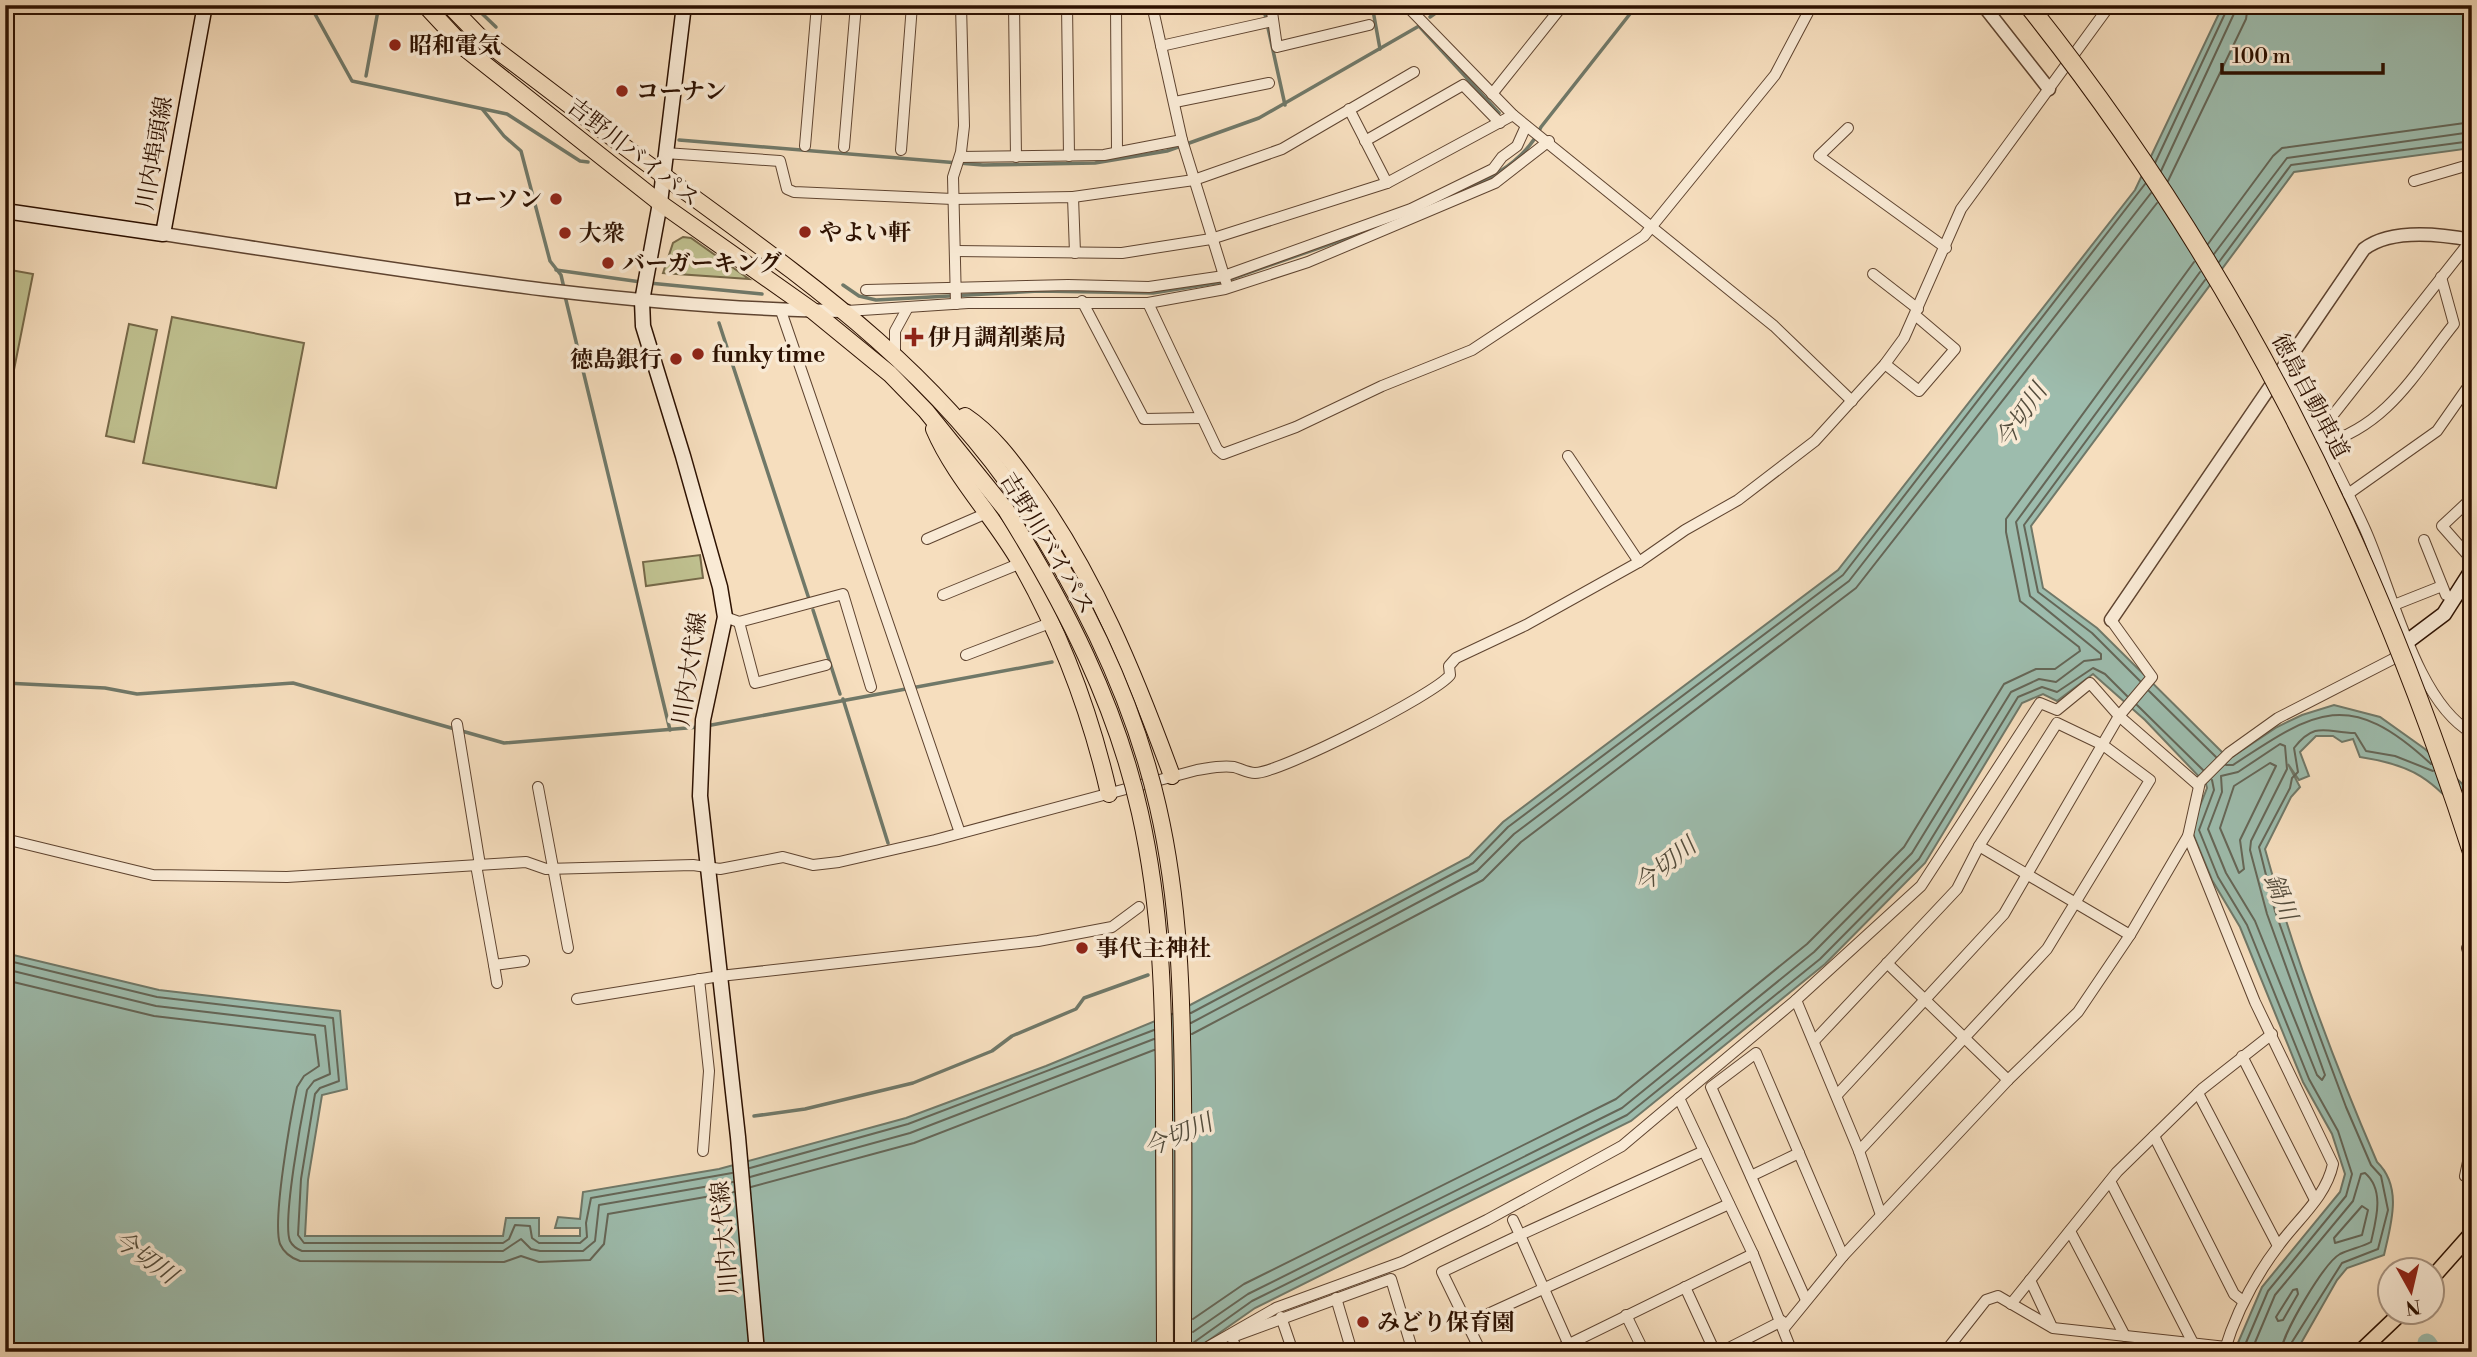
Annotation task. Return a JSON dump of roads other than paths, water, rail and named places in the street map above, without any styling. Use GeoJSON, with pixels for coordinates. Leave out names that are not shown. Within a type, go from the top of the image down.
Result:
{"type":"FeatureCollection","features":[{"type":"Feature","properties":{"kind":"highway","name":"吉野川バイパス"},"geometry":{"type":"LineString","coordinates":[[425,5],[467,50],[660,203],[813,311],[890,374],[926,411],[1006,510],[1047,578],[1088,658],[1123,752],[1151,865],[1164,982],[1165,1352]]}},
{"type":"Feature","properties":{"kind":"highway","name":"吉野川バイパス"},"geometry":{"type":"LineString","coordinates":[[449,5],[483,40],[847,312],[895,354],[948,406],[984,450],[1022,503],[1075,591],[1125,700],[1157,806],[1168,862],[1181,981],[1183,1352]]}},
{"type":"Feature","properties":{"kind":"highway","name":"徳島自動車道"},"geometry":{"type":"LineString","coordinates":[[2028,5],[2119,126],[2175,208],[2227,292],[2318,461],[2358,548],[2409,677],[2472,852]]}},
{"type":"Feature","properties":{"kind":"highway"},"geometry":{"type":"LineString","coordinates":[[948,406],[976,423],[1008,454],[1059,526],[1116,634],[1172,776]]}},
{"type":"Feature","properties":{"kind":"highway"},"geometry":{"type":"LineString","coordinates":[[926,411],[942,447],[1021,564],[1049,623],[1095,738],[1109,794]]}},
{"type":"Feature","properties":{"kind":"main road","name":"川内埠頭線"},"geometry":{"type":"LineString","coordinates":[[5,211],[163,234],[205,5]]}},
{"type":"Feature","properties":{"kind":"main road","name":"川内大代線"},"geometry":{"type":"LineString","coordinates":[[684,5],[660,203],[642,301],[643,326],[732,620],[702,725],[700,796],[739,1151],[757,1352]]}},
{"type":"Feature","properties":{"kind":"main road"},"geometry":{"type":"LineString","coordinates":[[2408,641],[2444,614],[2471,570]]}},
{"type":"Feature","properties":{"kind":"main road"},"geometry":{"type":"LineString","coordinates":[[2446,1262],[2472,1233]]}},
{"type":"Feature","properties":{"kind":"main road"},"geometry":{"type":"LineString","coordinates":[[2360,1352],[2387,1326]]}},
{"type":"Feature","properties":{"kind":"street"},"geometry":{"type":"LineString","coordinates":[[805,146],[817,5]]}},
{"type":"Feature","properties":{"kind":"street"},"geometry":{"type":"LineString","coordinates":[[844,147],[856,5]]}},
{"type":"Feature","properties":{"kind":"street"},"geometry":{"type":"LineString","coordinates":[[901,150],[912,5]]}},
{"type":"Feature","properties":{"kind":"street"},"geometry":{"type":"LineString","coordinates":[[956,295],[953,199],[964,126],[961,5]]}},
{"type":"Feature","properties":{"kind":"street"},"geometry":{"type":"LineString","coordinates":[[1014,5],[1016,157]]}},
{"type":"Feature","properties":{"kind":"street"},"geometry":{"type":"LineString","coordinates":[[1067,5],[1069,156]]}},
{"type":"Feature","properties":{"kind":"street"},"geometry":{"type":"LineString","coordinates":[[1116,5],[1117,152]]}},
{"type":"Feature","properties":{"kind":"street"},"geometry":{"type":"LineString","coordinates":[[1152,5],[1184,144],[1226,282]]}},
{"type":"Feature","properties":{"kind":"street"},"geometry":{"type":"LineString","coordinates":[[1271,5],[1277,47],[1369,25]]}},
{"type":"Feature","properties":{"kind":"street"},"geometry":{"type":"LineString","coordinates":[[1406,5],[1513,115],[1773,326],[1852,401]]}},
{"type":"Feature","properties":{"kind":"street"},"geometry":{"type":"LineString","coordinates":[[1492,94],[1563,5]]}},
{"type":"Feature","properties":{"kind":"street"},"geometry":{"type":"LineString","coordinates":[[1149,303],[1202,418],[1223,454],[1296,427],[1381,386],[1472,349],[1644,236],[1774,75],[1812,5]]}},
{"type":"Feature","properties":{"kind":"street"},"geometry":{"type":"LineString","coordinates":[[1983,5],[2049,89]]}},
{"type":"Feature","properties":{"kind":"street"},"geometry":{"type":"LineString","coordinates":[[5,839],[153,875],[299,877],[526,862],[554,869],[720,869],[783,857],[813,865],[839,862],[960,833],[1172,776],[1221,766],[1254,773],[1299,758],[1420,699],[1446,681],[1450,675],[1449,666],[1456,658],[1526,625],[1639,562],[1774,474],[1815,441],[1885,364],[1917,312],[1961,209],[2110,5]]}},
{"type":"Feature","properties":{"kind":"street"},"geometry":{"type":"LineString","coordinates":[[1161,46],[1273,21]]}},
{"type":"Feature","properties":{"kind":"street"},"geometry":{"type":"LineString","coordinates":[[665,153],[780,161],[787,188],[794,192],[953,199],[1073,197],[1194,180],[1282,149],[1415,72]]}},
{"type":"Feature","properties":{"kind":"street"},"geometry":{"type":"LineString","coordinates":[[1175,102],[1269,83]]}},
{"type":"Feature","properties":{"kind":"street"},"geometry":{"type":"LineString","coordinates":[[1365,141],[1463,85],[1500,123]]}},
{"type":"Feature","properties":{"kind":"street"},"geometry":{"type":"LineString","coordinates":[[1349,109],[1387,183]]}},
{"type":"Feature","properties":{"kind":"street"},"geometry":{"type":"LineString","coordinates":[[956,251],[1136,252],[1211,239],[1387,183],[1513,115]]}},
{"type":"Feature","properties":{"kind":"street"},"geometry":{"type":"LineString","coordinates":[[1499,173],[1502,157],[1517,146],[1526,125]]}},
{"type":"Feature","properties":{"kind":"street"},"geometry":{"type":"LineString","coordinates":[[1849,128],[1819,156],[1946,248]]}},
{"type":"Feature","properties":{"kind":"street"},"geometry":{"type":"LineString","coordinates":[[866,290],[1149,303],[1296,266],[1397,227],[1499,173],[1542,136]]}},
{"type":"Feature","properties":{"kind":"street"},"geometry":{"type":"LineString","coordinates":[[958,161],[1069,156],[1184,144]]}},
{"type":"Feature","properties":{"kind":"street"},"geometry":{"type":"LineString","coordinates":[[2414,181],[2472,164]]}},
{"type":"Feature","properties":{"kind":"street"},"geometry":{"type":"LineString","coordinates":[[163,234],[574,294],[781,311],[847,312],[907,309],[956,295],[1226,282],[1499,173]]}},
{"type":"Feature","properties":{"kind":"street"},"geometry":{"type":"LineString","coordinates":[[1073,197],[1076,253]]}},
{"type":"Feature","properties":{"kind":"street"},"geometry":{"type":"LineString","coordinates":[[1837,1095],[1926,1002],[2004,914],[2122,713],[2152,677],[2111,621],[2364,249],[2376,240],[2440,236],[2471,240]]}},
{"type":"Feature","properties":{"kind":"street"},"geometry":{"type":"LineString","coordinates":[[2318,434],[2471,240]]}},
{"type":"Feature","properties":{"kind":"street"},"geometry":{"type":"LineString","coordinates":[[1873,274],[1955,349],[1919,391],[1885,364]]}},
{"type":"Feature","properties":{"kind":"street"},"geometry":{"type":"LineString","coordinates":[[2323,444],[2351,436],[2381,415],[2454,324],[2441,278]]}},
{"type":"Feature","properties":{"kind":"street"},"geometry":{"type":"LineString","coordinates":[[1082,302],[1144,419],[1202,418]]}},
{"type":"Feature","properties":{"kind":"street"},"geometry":{"type":"LineString","coordinates":[[895,354],[895,331],[907,309]]}},
{"type":"Feature","properties":{"kind":"street"},"geometry":{"type":"LineString","coordinates":[[781,311],[960,833]]}},
{"type":"Feature","properties":{"kind":"street"},"geometry":{"type":"LineString","coordinates":[[2285,368],[2348,494],[2425,677],[2449,716],[2472,733]]}},
{"type":"Feature","properties":{"kind":"street"},"geometry":{"type":"LineString","coordinates":[[2348,494],[2437,431],[2472,382]]}},
{"type":"Feature","properties":{"kind":"street"},"geometry":{"type":"LineString","coordinates":[[1568,456],[1639,562]]}},
{"type":"Feature","properties":{"kind":"street"},"geometry":{"type":"LineString","coordinates":[[2471,570],[2442,526],[2472,498]]}},
{"type":"Feature","properties":{"kind":"street"},"geometry":{"type":"LineString","coordinates":[[927,539],[987,513]]}},
{"type":"Feature","properties":{"kind":"street"},"geometry":{"type":"LineString","coordinates":[[2395,605],[2444,590],[2424,540]]}},
{"type":"Feature","properties":{"kind":"street"},"geometry":{"type":"LineString","coordinates":[[943,595],[1021,564]]}},
{"type":"Feature","properties":{"kind":"street"},"geometry":{"type":"LineString","coordinates":[[826,665],[755,683],[732,620],[843,594],[870,687]]}},
{"type":"Feature","properties":{"kind":"street"},"geometry":{"type":"LineString","coordinates":[[966,655],[1049,623]]}},
{"type":"Feature","properties":{"kind":"street"},"geometry":{"type":"LineString","coordinates":[[2199,783],[2229,753],[2278,718],[2393,659],[2408,641]]}},
{"type":"Feature","properties":{"kind":"street"},"geometry":{"type":"LineString","coordinates":[[1199,1352],[1276,1308],[1402,1262],[1487,1220],[1622,1146],[1796,1000],[1921,886],[2040,703],[2057,710],[2090,683],[2199,783],[2200,788],[2188,836],[2130,935],[2078,1012],[2008,1080],[1783,1324],[1718,1352],[1685,1287]]}},
{"type":"Feature","properties":{"kind":"street"},"geometry":{"type":"LineString","coordinates":[[1095,738],[1150,719]]}},
{"type":"Feature","properties":{"kind":"street"},"geometry":{"type":"LineString","coordinates":[[1814,1041],[1958,889],[1979,846],[2057,723],[2103,745],[2150,780],[2047,949],[1859,1151]]}},
{"type":"Feature","properties":{"kind":"street"},"geometry":{"type":"LineString","coordinates":[[457,724],[497,983]]}},
{"type":"Feature","properties":{"kind":"street"},"geometry":{"type":"LineString","coordinates":[[538,787],[568,948]]}},
{"type":"Feature","properties":{"kind":"street"},"geometry":{"type":"LineString","coordinates":[[1945,1352],[1986,1300],[1997,1296],[2053,1328],[2225,1349],[2243,1301],[2278,1246],[2323,1191],[2333,1164],[2255,1002],[2188,836]]}},
{"type":"Feature","properties":{"kind":"street"},"geometry":{"type":"LineString","coordinates":[[1979,846],[2130,935]]}},
{"type":"Feature","properties":{"kind":"street"},"geometry":{"type":"LineString","coordinates":[[577,999],[720,976],[1038,942],[1112,927],[1139,907]]}},
{"type":"Feature","properties":{"kind":"street"},"geometry":{"type":"LineString","coordinates":[[2467,948],[2472,964]]}},
{"type":"Feature","properties":{"kind":"street"},"geometry":{"type":"LineString","coordinates":[[494,965],[524,961]]}},
{"type":"Feature","properties":{"kind":"street"},"geometry":{"type":"LineString","coordinates":[[1887,963],[2008,1080]]}},
{"type":"Feature","properties":{"kind":"street"},"geometry":{"type":"LineString","coordinates":[[699,979],[709,1071],[703,1151]]}},
{"type":"Feature","properties":{"kind":"street"},"geometry":{"type":"LineString","coordinates":[[1796,1000],[1837,1095],[1881,1215]]}},
{"type":"Feature","properties":{"kind":"street"},"geometry":{"type":"LineString","coordinates":[[2011,1304],[2110,1181],[2198,1093],[2272,1034]]}},
{"type":"Feature","properties":{"kind":"street"},"geometry":{"type":"LineString","coordinates":[[1806,1300],[1711,1087],[1756,1053],[1843,1256]]}},
{"type":"Feature","properties":{"kind":"street"},"geometry":{"type":"LineString","coordinates":[[2242,1056],[2315,1200]]}},
{"type":"Feature","properties":{"kind":"street"},"geometry":{"type":"LineString","coordinates":[[2198,1093],[2278,1246]]}},
{"type":"Feature","properties":{"kind":"street"},"geometry":{"type":"LineString","coordinates":[[1679,1098],[1753,1254],[1792,1352]]}},
{"type":"Feature","properties":{"kind":"street"},"geometry":{"type":"LineString","coordinates":[[2154,1136],[2234,1294],[2243,1301]]}},
{"type":"Feature","properties":{"kind":"street"},"geometry":{"type":"LineString","coordinates":[[2472,1143],[2465,1176],[2472,1179]]}},
{"type":"Feature","properties":{"kind":"street"},"geometry":{"type":"LineString","coordinates":[[1481,1352],[1442,1272],[1704,1151]]}},
{"type":"Feature","properties":{"kind":"street"},"geometry":{"type":"LineString","coordinates":[[1751,1176],[1799,1153]]}},
{"type":"Feature","properties":{"kind":"street"},"geometry":{"type":"LineString","coordinates":[[2110,1181],[2193,1343]]}},
{"type":"Feature","properties":{"kind":"street"},"geometry":{"type":"LineString","coordinates":[[1466,1324],[1545,1291],[1729,1204]]}},
{"type":"Feature","properties":{"kind":"street"},"geometry":{"type":"LineString","coordinates":[[1513,1220],[1570,1347]]}},
{"type":"Feature","properties":{"kind":"street"},"geometry":{"type":"LineString","coordinates":[[2070,1231],[2125,1336]]}},
{"type":"Feature","properties":{"kind":"street"},"geometry":{"type":"LineString","coordinates":[[1553,1352],[1570,1347],[1626,1315],[1753,1254]]}},
{"type":"Feature","properties":{"kind":"street"},"geometry":{"type":"LineString","coordinates":[[1237,1352],[1231,1337],[1391,1279],[1413,1352]]}},
{"type":"Feature","properties":{"kind":"street"},"geometry":{"type":"LineString","coordinates":[[2030,1280],[2053,1328]]}},
{"type":"Feature","properties":{"kind":"street"},"geometry":{"type":"LineString","coordinates":[[1336,1298],[1352,1352]]}},
{"type":"Feature","properties":{"kind":"street"},"geometry":{"type":"LineString","coordinates":[[1626,1315],[1644,1352]]}},
{"type":"Feature","properties":{"kind":"street"},"geometry":{"type":"LineString","coordinates":[[1281,1317],[1293,1352]]}},
{"type":"Feature","properties":{"kind":"water","name":"今切川"},"geometry":{"type":"Polygon","coordinates":[[[2223,5],[2472,5],[2472,148],[2294,172],[2031,526],[2043,588],[2097,628],[2229,759],[2277,727],[2302,715],[2334,705],[2380,717],[2425,749],[2472,793],[2472,824],[2424,778],[2397,765],[2360,757],[2353,739],[2342,742],[2333,736],[2316,736],[2300,752],[2309,776],[2299,780],[2288,764],[2300,787],[2291,797],[2265,849],[2315,1007],[2377,1162],[2390,1183],[2393,1206],[2384,1255],[2347,1268],[2337,1280],[2296,1352],[2234,1352],[2262,1287],[2340,1192],[2345,1174],[2332,1134],[2303,1082],[2240,927],[2212,880],[2191,829],[2207,788],[2206,784],[2145,720],[2093,674],[2057,701],[2043,694],[2022,703],[1925,863],[1825,964],[1631,1121],[1255,1308],[1192,1352],[5,1352],[5,953],[159,990],[340,1011],[347,1089],[322,1095],[308,1180],[305,1236],[503,1236],[506,1218],[539,1218],[539,1236],[580,1236],[580,1228],[555,1228],[558,1217],[580,1219],[583,1192],[719,1169],[906,1118],[1046,1066],[1177,1012],[1469,857],[1503,822],[1838,570],[2135,190],[2223,5]]]}},
{"type":"Feature","properties":{"kind":"waterway"},"geometry":{"type":"LineString","coordinates":[[310,5],[352,81],[507,114],[580,161],[588,162]]}},
{"type":"Feature","properties":{"kind":"waterway"},"geometry":{"type":"LineString","coordinates":[[366,76],[379,5]]}},
{"type":"Feature","properties":{"kind":"waterway"},"geometry":{"type":"LineString","coordinates":[[473,5],[496,27]]}},
{"type":"Feature","properties":{"kind":"waterway"},"geometry":{"type":"LineString","coordinates":[[1263,5],[1285,105]]}},
{"type":"Feature","properties":{"kind":"waterway"},"geometry":{"type":"LineString","coordinates":[[1372,5],[1380,49]]}},
{"type":"Feature","properties":{"kind":"waterway"},"geometry":{"type":"LineString","coordinates":[[1430,17],[1447,5]]}},
{"type":"Feature","properties":{"kind":"waterway"},"geometry":{"type":"LineString","coordinates":[[1425,207],[1491,177],[1520,156],[1637,5]]}},
{"type":"Feature","properties":{"kind":"waterway"},"geometry":{"type":"LineString","coordinates":[[679,140],[983,165],[1095,163],[1167,151],[1259,118],[1419,26],[1499,113]]}},
{"type":"Feature","properties":{"kind":"waterway"},"geometry":{"type":"LineString","coordinates":[[483,110],[504,136],[521,151],[550,261],[561,275],[564,288]]}},
{"type":"Feature","properties":{"kind":"waterway"},"geometry":{"type":"LineString","coordinates":[[843,285],[859,296],[876,300],[1039,291],[1153,293],[1222,282],[1373,229]]}},
{"type":"Feature","properties":{"kind":"waterway"},"geometry":{"type":"LineString","coordinates":[[556,270],[641,282]]}},
{"type":"Feature","properties":{"kind":"waterway"},"geometry":{"type":"LineString","coordinates":[[649,283],[762,294]]}},
{"type":"Feature","properties":{"kind":"waterway"},"geometry":{"type":"LineString","coordinates":[[565,296],[670,730]]}},
{"type":"Feature","properties":{"kind":"waterway"},"geometry":{"type":"LineString","coordinates":[[719,323],[809,599]]}},
{"type":"Feature","properties":{"kind":"waterway"},"geometry":{"type":"LineString","coordinates":[[813,610],[840,694]]}},
{"type":"Feature","properties":{"kind":"waterway"},"geometry":{"type":"LineString","coordinates":[[706,726],[1052,662]]}},
{"type":"Feature","properties":{"kind":"waterway"},"geometry":{"type":"LineString","coordinates":[[5,683],[105,688],[137,694],[293,683],[504,743],[699,727]]}},
{"type":"Feature","properties":{"kind":"waterway"},"geometry":{"type":"LineString","coordinates":[[843,699],[888,843]]}},
{"type":"Feature","properties":{"kind":"waterway"},"geometry":{"type":"LineString","coordinates":[[754,1116],[805,1109],[913,1083],[992,1051],[1012,1036],[1076,1009],[1084,998],[1148,975]]}},
{"type":"Feature","properties":{"kind":"waterway"},"geometry":{"type":"LineString","coordinates":[[2427,1343],[2433,1352]]}},
{"type":"Feature","properties":{"kind":"place","name":"昭和電気"},"geometry":{"type":"Point","coordinates":[395,45]}},
{"type":"Feature","properties":{"kind":"place","name":"コーナン"},"geometry":{"type":"Point","coordinates":[622,91]}},
{"type":"Feature","properties":{"kind":"place","name":"ローソン"},"geometry":{"type":"Point","coordinates":[556,199]}},
{"type":"Feature","properties":{"kind":"place","name":"やよい軒"},"geometry":{"type":"Point","coordinates":[805,232]}},
{"type":"Feature","properties":{"kind":"place","name":"大衆"},"geometry":{"type":"Point","coordinates":[565,233]}},
{"type":"Feature","properties":{"kind":"place","name":"バーガーキング"},"geometry":{"type":"Point","coordinates":[608,263]}},
{"type":"Feature","properties":{"kind":"place","name":"伊月調剤薬局"},"geometry":{"type":"Point","coordinates":[914,337]}},
{"type":"Feature","properties":{"kind":"place","name":"funky time"},"geometry":{"type":"Point","coordinates":[698,354]}},
{"type":"Feature","properties":{"kind":"place","name":"徳島銀行"},"geometry":{"type":"Point","coordinates":[676,359]}},
{"type":"Feature","properties":{"kind":"place","name":"事代主神社"},"geometry":{"type":"Point","coordinates":[1082,948]}},
{"type":"Feature","properties":{"kind":"place","name":"みどり保育園"},"geometry":{"type":"Point","coordinates":[1363,1322]}},
{"type":"Feature","properties":{"kind":"water label","name":"鍋川"},"geometry":{"type":"Point","coordinates":[2281,897]}}]}
